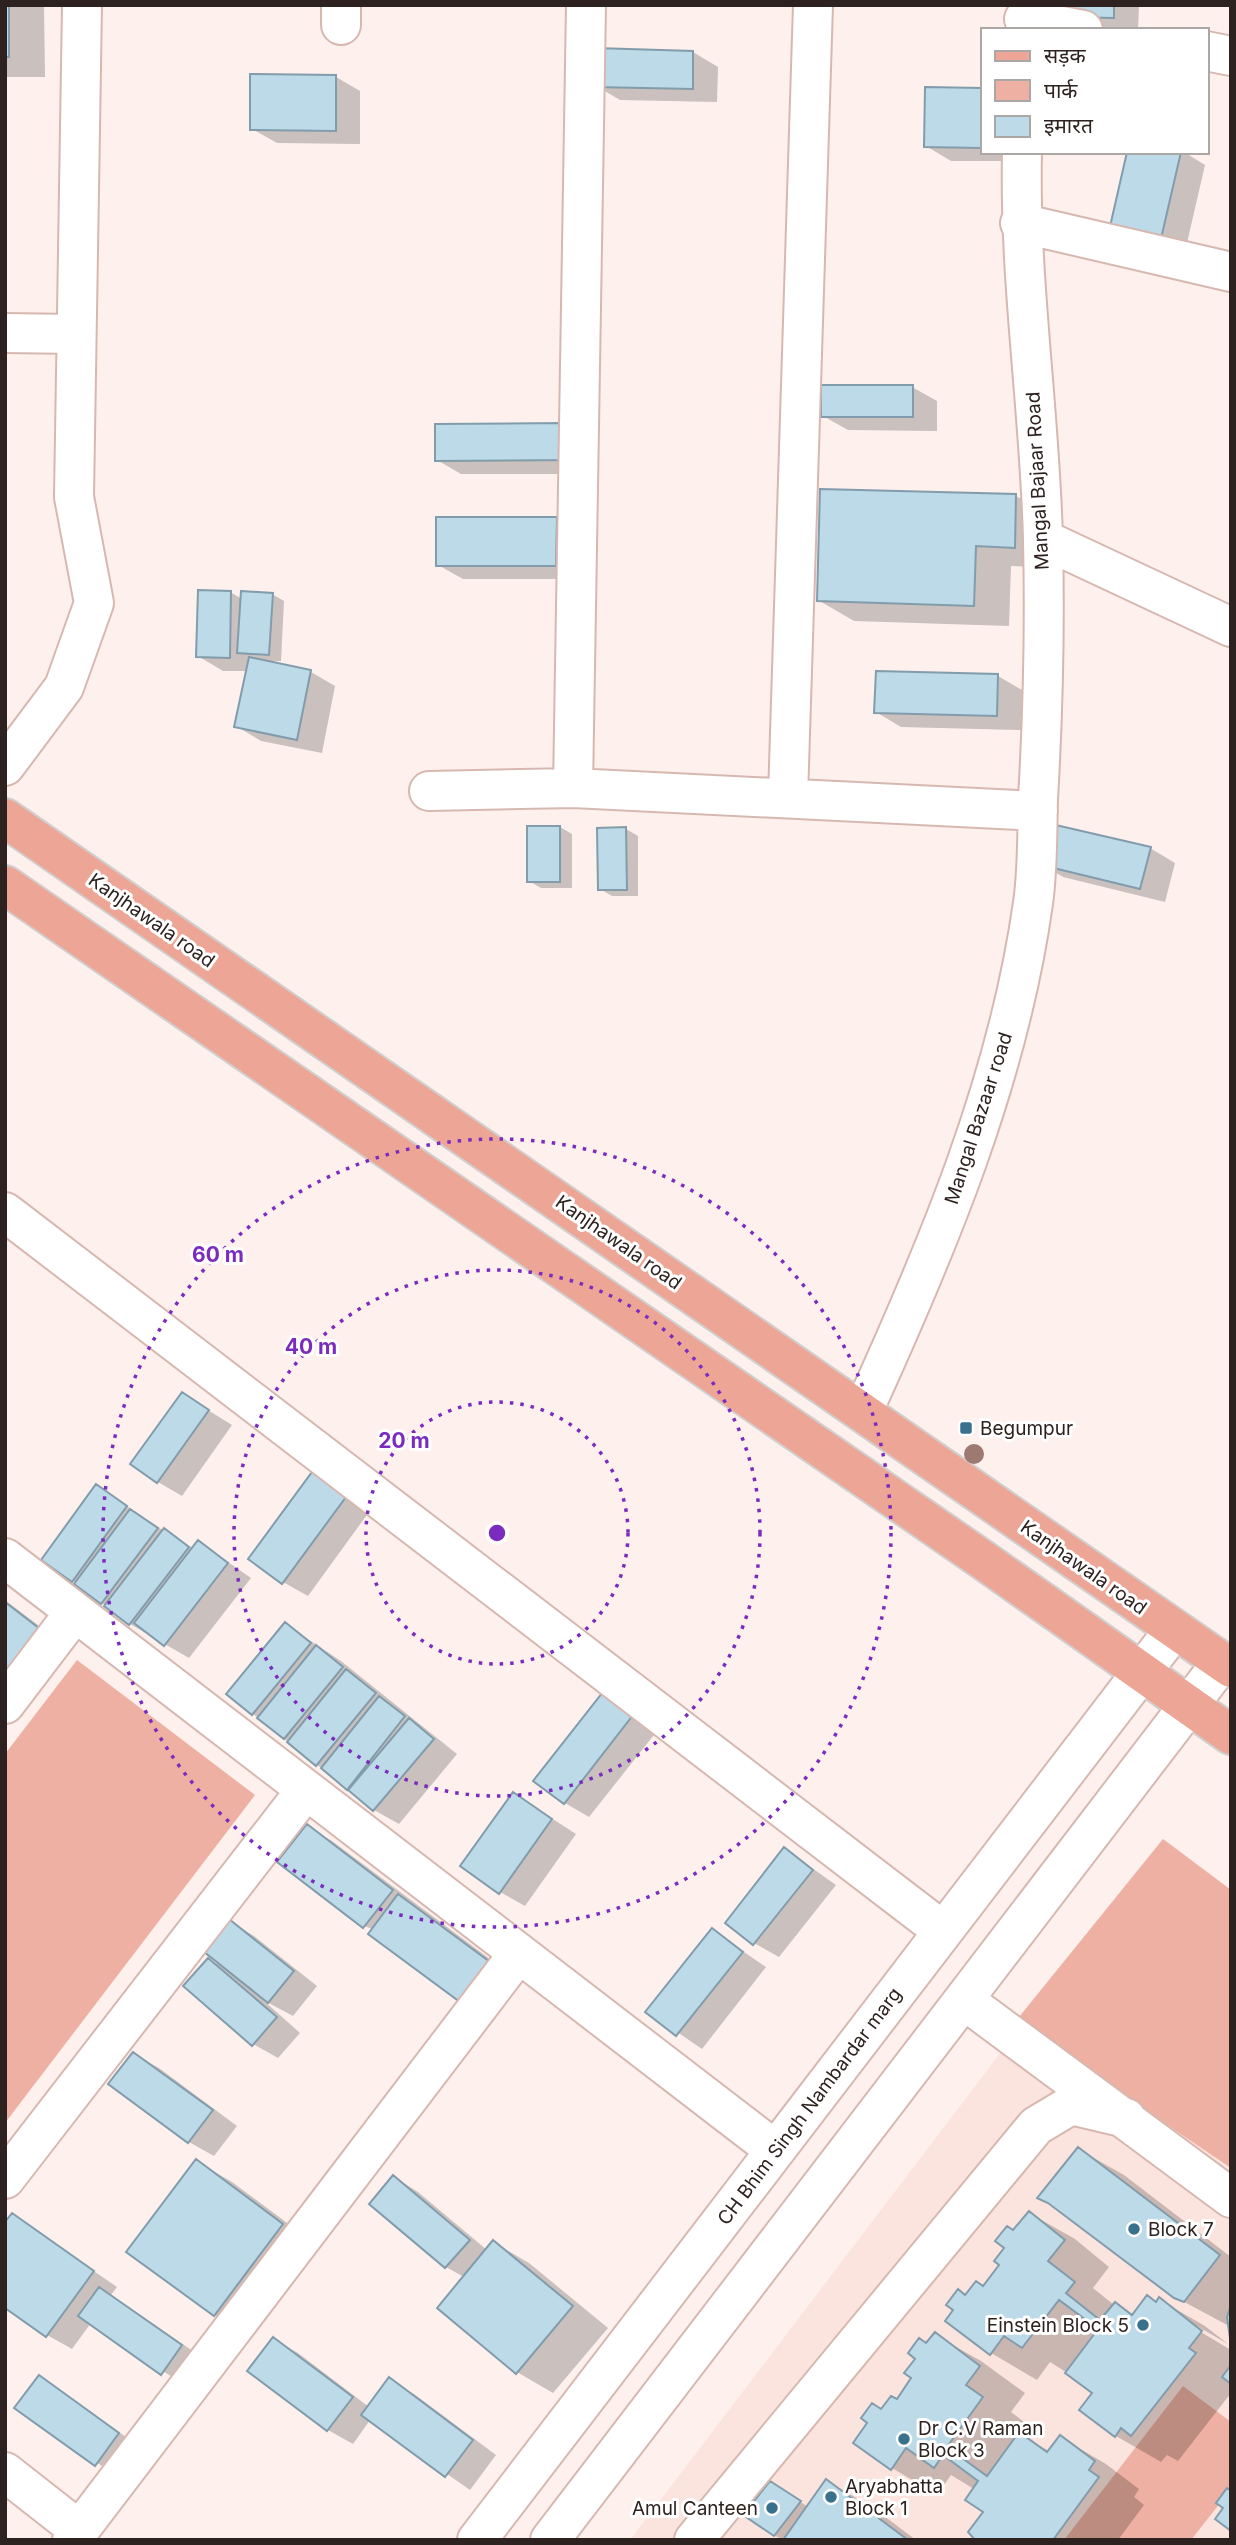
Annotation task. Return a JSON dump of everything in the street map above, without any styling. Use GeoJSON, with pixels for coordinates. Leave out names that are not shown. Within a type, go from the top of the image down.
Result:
{"type":"FeatureCollection","features":[{"type":"Feature","properties":{"kind":"main road","name":"Kanjhawala road"},"geometry":{"type":"LineString","coordinates":[[5,818],[1226,1665]]}},
{"type":"Feature","properties":{"kind":"main road"},"geometry":{"type":"LineString","coordinates":[[5,885],[1231,1735]]}},
{"type":"Feature","properties":{"kind":"street"},"geometry":{"type":"LineString","coordinates":[[5,766],[64,687],[94,603],[74,497],[82,5]]}},
{"type":"Feature","properties":{"kind":"street"},"geometry":{"type":"LineString","coordinates":[[573,788],[586,5]]}},
{"type":"Feature","properties":{"kind":"street"},"geometry":{"type":"LineString","coordinates":[[788,797],[813,5]]}},
{"type":"Feature","properties":{"kind":"street"},"geometry":{"type":"LineString","coordinates":[[1025,18],[1073,28]]}},
{"type":"Feature","properties":{"kind":"street"},"geometry":{"type":"LineString","coordinates":[[1208,51],[1231,56]]}},
{"type":"Feature","properties":{"kind":"street","name":"Mangal Bajaar Road"},"geometry":{"type":"LineString","coordinates":[[1022,154],[1020,223],[1043,539],[1042,731],[1038,811]]}},
{"type":"Feature","properties":{"kind":"street"},"geometry":{"type":"LineString","coordinates":[[1020,223],[1231,272]]}},
{"type":"Feature","properties":{"kind":"street"},"geometry":{"type":"LineString","coordinates":[[5,333],[76,334]]}},
{"type":"Feature","properties":{"kind":"street"},"geometry":{"type":"LineString","coordinates":[[1043,539],[1231,627]]}},
{"type":"Feature","properties":{"kind":"street"},"geometry":{"type":"LineString","coordinates":[[429,791],[573,788],[1038,811]]}},
{"type":"Feature","properties":{"kind":"street","name":"Mangal Bazaar road"},"geometry":{"type":"LineString","coordinates":[[863,1411],[940,1233],[995,1075],[1017,987],[1034,901],[1038,811]]}},
{"type":"Feature","properties":{"kind":"street"},"geometry":{"type":"LineString","coordinates":[[11,1227],[943,1931]]}},
{"type":"Feature","properties":{"kind":"street"},"geometry":{"type":"LineString","coordinates":[[5,1558],[775,2150]]}},
{"type":"Feature","properties":{"kind":"street"},"geometry":{"type":"LineString","coordinates":[[5,1704],[75,1612]]}},
{"type":"Feature","properties":{"kind":"street","name":"CH Bhim Singh Nambardar marg"},"geometry":{"type":"LineString","coordinates":[[477,2540],[1174,1629]]}},
{"type":"Feature","properties":{"kind":"street"},"geometry":{"type":"LineString","coordinates":[[550,2540],[1189,1706],[1226,1665]]}},
{"type":"Feature","properties":{"kind":"street"},"geometry":{"type":"LineString","coordinates":[[5,2179],[306,1790]]}},
{"type":"Feature","properties":{"kind":"street"},"geometry":{"type":"LineString","coordinates":[[5,2472],[75,2535],[519,1953]]}},
{"type":"Feature","properties":{"kind":"street"},"geometry":{"type":"LineString","coordinates":[[964,2000],[1231,2198]]}},
{"type":"Feature","properties":{"kind":"street"},"geometry":{"type":"LineString","coordinates":[[694,2540],[1036,2126],[1070,2105],[1126,2118]]}},
{"type":"Feature","properties":{"kind":"shaded area"},"geometry":{"type":"Polygon","coordinates":[[[1163,1839],[1231,1890],[1231,2540],[630,2540],[1163,1839]]]}},
{"type":"Feature","properties":{"kind":"green space"},"geometry":{"type":"Polygon","coordinates":[[[77,1660],[255,1795],[5,2123],[5,1754],[77,1660]]]}},
{"type":"Feature","properties":{"kind":"green space"},"geometry":{"type":"Polygon","coordinates":[[[1163,1839],[1231,1890],[1231,2168],[1015,2022],[1163,1839]]]}},
{"type":"Feature","properties":{"kind":"green space"},"geometry":{"type":"Polygon","coordinates":[[[1183,2386],[1231,2422],[1231,2489],[1191,2540],[1064,2540],[1183,2386]]]}},
{"type":"Feature","properties":{"kind":"building"},"geometry":{"type":"Polygon","coordinates":[[[5,5],[9,5],[9,57],[5,57],[5,5]]]}},
{"type":"Feature","properties":{"kind":"building"},"geometry":{"type":"Polygon","coordinates":[[[1064,5],[1114,5],[1114,18],[1063,17],[1064,5]]]}},
{"type":"Feature","properties":{"kind":"building"},"geometry":{"type":"Polygon","coordinates":[[[595,48],[693,51],[693,89],[594,87],[595,48]]]}},
{"type":"Feature","properties":{"kind":"building"},"geometry":{"type":"Polygon","coordinates":[[[250,74],[336,75],[336,131],[250,130],[250,74]]]}},
{"type":"Feature","properties":{"kind":"building"},"geometry":{"type":"Polygon","coordinates":[[[925,87],[981,88],[981,148],[924,147],[925,87]]]}},
{"type":"Feature","properties":{"kind":"building"},"geometry":{"type":"Polygon","coordinates":[[[1127,154],[1181,154],[1160,243],[1109,231],[1127,154]]]}},
{"type":"Feature","properties":{"kind":"building"},"geometry":{"type":"Polygon","coordinates":[[[821,385],[913,385],[913,417],[821,417],[821,385]]]}},
{"type":"Feature","properties":{"kind":"building"},"geometry":{"type":"Polygon","coordinates":[[[565,423],[566,460],[435,461],[435,424],[565,423]]]}},
{"type":"Feature","properties":{"kind":"building"},"geometry":{"type":"Polygon","coordinates":[[[820,489],[1016,494],[1015,548],[976,546],[974,606],[817,601],[820,489]]]}},
{"type":"Feature","properties":{"kind":"building"},"geometry":{"type":"Polygon","coordinates":[[[436,517],[557,517],[556,566],[436,566],[436,517]]]}},
{"type":"Feature","properties":{"kind":"building"},"geometry":{"type":"Polygon","coordinates":[[[198,590],[231,591],[230,658],[196,657],[198,590]]]}},
{"type":"Feature","properties":{"kind":"building"},"geometry":{"type":"Polygon","coordinates":[[[241,591],[273,593],[269,655],[237,653],[241,591]]]}},
{"type":"Feature","properties":{"kind":"building"},"geometry":{"type":"Polygon","coordinates":[[[249,657],[311,670],[297,740],[234,727],[249,657]]]}},
{"type":"Feature","properties":{"kind":"building"},"geometry":{"type":"Polygon","coordinates":[[[876,671],[998,674],[997,716],[874,713],[876,671]]]}},
{"type":"Feature","properties":{"kind":"building"},"geometry":{"type":"Polygon","coordinates":[[[1047,823],[1151,847],[1140,889],[1037,864],[1047,823]]]}},
{"type":"Feature","properties":{"kind":"building"},"geometry":{"type":"Polygon","coordinates":[[[527,826],[560,826],[560,882],[527,882],[527,826]]]}},
{"type":"Feature","properties":{"kind":"building"},"geometry":{"type":"Polygon","coordinates":[[[626,827],[627,890],[598,890],[597,828],[626,827]]]}},
{"type":"Feature","properties":{"kind":"building"},"geometry":{"type":"Polygon","coordinates":[[[182,1392],[209,1410],[157,1483],[130,1464],[182,1392]]]}},
{"type":"Feature","properties":{"kind":"building"},"geometry":{"type":"Polygon","coordinates":[[[312,1472],[346,1497],[282,1584],[248,1559],[312,1472]]]}},
{"type":"Feature","properties":{"kind":"building"},"geometry":{"type":"Polygon","coordinates":[[[96,1484],[127,1506],[72,1582],[41,1560],[96,1484]]]}},
{"type":"Feature","properties":{"kind":"building"},"geometry":{"type":"Polygon","coordinates":[[[130,1509],[158,1528],[101,1604],[74,1584],[130,1509]]]}},
{"type":"Feature","properties":{"kind":"building"},"geometry":{"type":"Polygon","coordinates":[[[164,1528],[189,1547],[129,1625],[104,1606],[164,1528]]]}},
{"type":"Feature","properties":{"kind":"building"},"geometry":{"type":"Polygon","coordinates":[[[198,1540],[228,1563],[164,1646],[134,1623],[198,1540]]]}},
{"type":"Feature","properties":{"kind":"building"},"geometry":{"type":"Polygon","coordinates":[[[5,1602],[40,1629],[9,1670],[5,1667],[5,1602]]]}},
{"type":"Feature","properties":{"kind":"building"},"geometry":{"type":"Polygon","coordinates":[[[285,1622],[311,1643],[252,1715],[226,1694],[285,1622]]]}},
{"type":"Feature","properties":{"kind":"building"},"geometry":{"type":"Polygon","coordinates":[[[316,1645],[343,1667],[284,1739],[257,1718],[316,1645]]]}},
{"type":"Feature","properties":{"kind":"building"},"geometry":{"type":"Polygon","coordinates":[[[346,1669],[376,1693],[316,1766],[287,1742],[346,1669]]]}},
{"type":"Feature","properties":{"kind":"building"},"geometry":{"type":"Polygon","coordinates":[[[603,1692],[633,1715],[564,1804],[533,1781],[603,1692]]]}},
{"type":"Feature","properties":{"kind":"building"},"geometry":{"type":"Polygon","coordinates":[[[379,1696],[405,1716],[347,1790],[321,1768],[379,1696]]]}},
{"type":"Feature","properties":{"kind":"building"},"geometry":{"type":"Polygon","coordinates":[[[409,1718],[434,1739],[373,1811],[348,1790],[409,1718]]]}},
{"type":"Feature","properties":{"kind":"building"},"geometry":{"type":"Polygon","coordinates":[[[513,1792],[552,1819],[499,1894],[460,1866],[513,1792]]]}},
{"type":"Feature","properties":{"kind":"building"},"geometry":{"type":"Polygon","coordinates":[[[307,1824],[393,1890],[363,1928],[277,1862],[307,1824]]]}},
{"type":"Feature","properties":{"kind":"building"},"geometry":{"type":"Polygon","coordinates":[[[784,1847],[813,1870],[753,1945],[725,1923],[784,1847]]]}},
{"type":"Feature","properties":{"kind":"building"},"geometry":{"type":"Polygon","coordinates":[[[398,1894],[490,1962],[460,2002],[368,1934],[398,1894]]]}},
{"type":"Feature","properties":{"kind":"building"},"geometry":{"type":"Polygon","coordinates":[[[229,1919],[294,1971],[268,2003],[203,1951],[229,1919]]]}},
{"type":"Feature","properties":{"kind":"building"},"geometry":{"type":"Polygon","coordinates":[[[712,1928],[743,1952],[676,2036],[645,2012],[712,1928]]]}},
{"type":"Feature","properties":{"kind":"building"},"geometry":{"type":"Polygon","coordinates":[[[208,1958],[277,2017],[252,2046],[183,1986],[208,1958]]]}},
{"type":"Feature","properties":{"kind":"building"},"geometry":{"type":"Polygon","coordinates":[[[133,2052],[213,2110],[188,2143],[108,2084],[133,2052]]]}},
{"type":"Feature","properties":{"kind":"building","name":"Block 7"},"geometry":{"type":"Polygon","coordinates":[[[1078,2147],[1220,2255],[1184,2302],[1174,2298],[1048,2203],[1037,2198],[1078,2147]]]}},
{"type":"Feature","properties":{"kind":"building"},"geometry":{"type":"Polygon","coordinates":[[[196,2159],[283,2224],[214,2316],[126,2252],[196,2159]]]}},
{"type":"Feature","properties":{"kind":"building"},"geometry":{"type":"Polygon","coordinates":[[[393,2175],[470,2240],[445,2268],[369,2204],[393,2175]]]}},
{"type":"Feature","properties":{"kind":"building","name":"Einstein Block 5"},"geometry":{"type":"Polygon","coordinates":[[[1029,2211],[1065,2240],[1048,2261],[1075,2282],[1066,2293],[1100,2320],[1115,2302],[1132,2315],[1147,2295],[1156,2302],[1159,2297],[1202,2331],[1189,2348],[1196,2353],[1131,2436],[1121,2428],[1115,2437],[1079,2410],[1092,2393],[1065,2373],[1098,2329],[1059,2300],[1022,2348],[1004,2336],[990,2355],[945,2321],[953,2310],[946,2305],[958,2289],[965,2295],[976,2281],[983,2286],[999,2265],[994,2261],[1004,2248],[995,2241],[1007,2226],[1013,2230],[1029,2211]]]}},
{"type":"Feature","properties":{"kind":"building"},"geometry":{"type":"Polygon","coordinates":[[[12,2213],[94,2271],[46,2337],[5,2308],[5,2222],[12,2213]]]}},
{"type":"Feature","properties":{"kind":"building"},"geometry":{"type":"Polygon","coordinates":[[[493,2240],[573,2306],[516,2374],[437,2308],[493,2240]]]}},
{"type":"Feature","properties":{"kind":"building"},"geometry":{"type":"Polygon","coordinates":[[[99,2287],[182,2345],[161,2375],[78,2316],[99,2287]]]}},
{"type":"Feature","properties":{"kind":"building"},"geometry":{"type":"Polygon","coordinates":[[[1231,2305],[1231,2345],[1227,2317],[1231,2305]]]}},
{"type":"Feature","properties":{"kind":"building","name":"Dr C.V Raman Block 3"},"geometry":{"type":"Polygon","coordinates":[[[935,2332],[980,2366],[966,2385],[983,2397],[947,2447],[987,2476],[1019,2432],[1047,2452],[1060,2435],[1095,2461],[1089,2470],[1099,2477],[1053,2540],[975,2540],[968,2532],[983,2512],[965,2500],[978,2481],[943,2455],[934,2468],[906,2448],[891,2470],[853,2443],[867,2423],[861,2418],[872,2403],[881,2409],[891,2396],[897,2399],[911,2378],[904,2373],[915,2359],[908,2353],[919,2338],[926,2343],[935,2332]]]}},
{"type":"Feature","properties":{"kind":"building"},"geometry":{"type":"Polygon","coordinates":[[[273,2337],[353,2397],[327,2431],[247,2371],[273,2337]]]}},
{"type":"Feature","properties":{"kind":"building"},"geometry":{"type":"Polygon","coordinates":[[[1231,2365],[1231,2384],[1222,2377],[1231,2365]]]}},
{"type":"Feature","properties":{"kind":"building"},"geometry":{"type":"Polygon","coordinates":[[[39,2375],[119,2433],[95,2466],[14,2408],[39,2375]]]}},
{"type":"Feature","properties":{"kind":"building"},"geometry":{"type":"Polygon","coordinates":[[[389,2377],[473,2440],[445,2477],[361,2415],[389,2377]]]}},
{"type":"Feature","properties":{"kind":"building","name":"Aryabhatta Block 1"},"geometry":{"type":"Polygon","coordinates":[[[826,2479],[908,2540],[783,2540],[826,2479]]]}},
{"type":"Feature","properties":{"kind":"building","name":"Amul Canteen"},"geometry":{"type":"Polygon","coordinates":[[[770,2481],[801,2501],[774,2536],[743,2515],[770,2481]]]}},
{"type":"Feature","properties":{"kind":"building"},"geometry":{"type":"Polygon","coordinates":[[[1227,2488],[1231,2491],[1231,2531],[1215,2519],[1223,2508],[1216,2503],[1227,2488]]]}},
{"type":"Feature","properties":{"kind":"place","name":"Begumpur"},"geometry":{"type":"Point","coordinates":[966,1428]}},
{"type":"Feature","properties":{"kind":"place","name":"Block 7"},"geometry":{"type":"Point","coordinates":[1134,2229]}},
{"type":"Feature","properties":{"kind":"place","name":"Einstein Block 5"},"geometry":{"type":"Point","coordinates":[1143,2325]}},
{"type":"Feature","properties":{"kind":"place","name":"Dr C.V Raman Block 3"},"geometry":{"type":"Point","coordinates":[904,2439]}},
{"type":"Feature","properties":{"kind":"place","name":"Aryabhatta Block 1"},"geometry":{"type":"Point","coordinates":[831,2497]}},
{"type":"Feature","properties":{"kind":"place","name":"Amul Canteen"},"geometry":{"type":"Point","coordinates":[772,2508]}}]}
